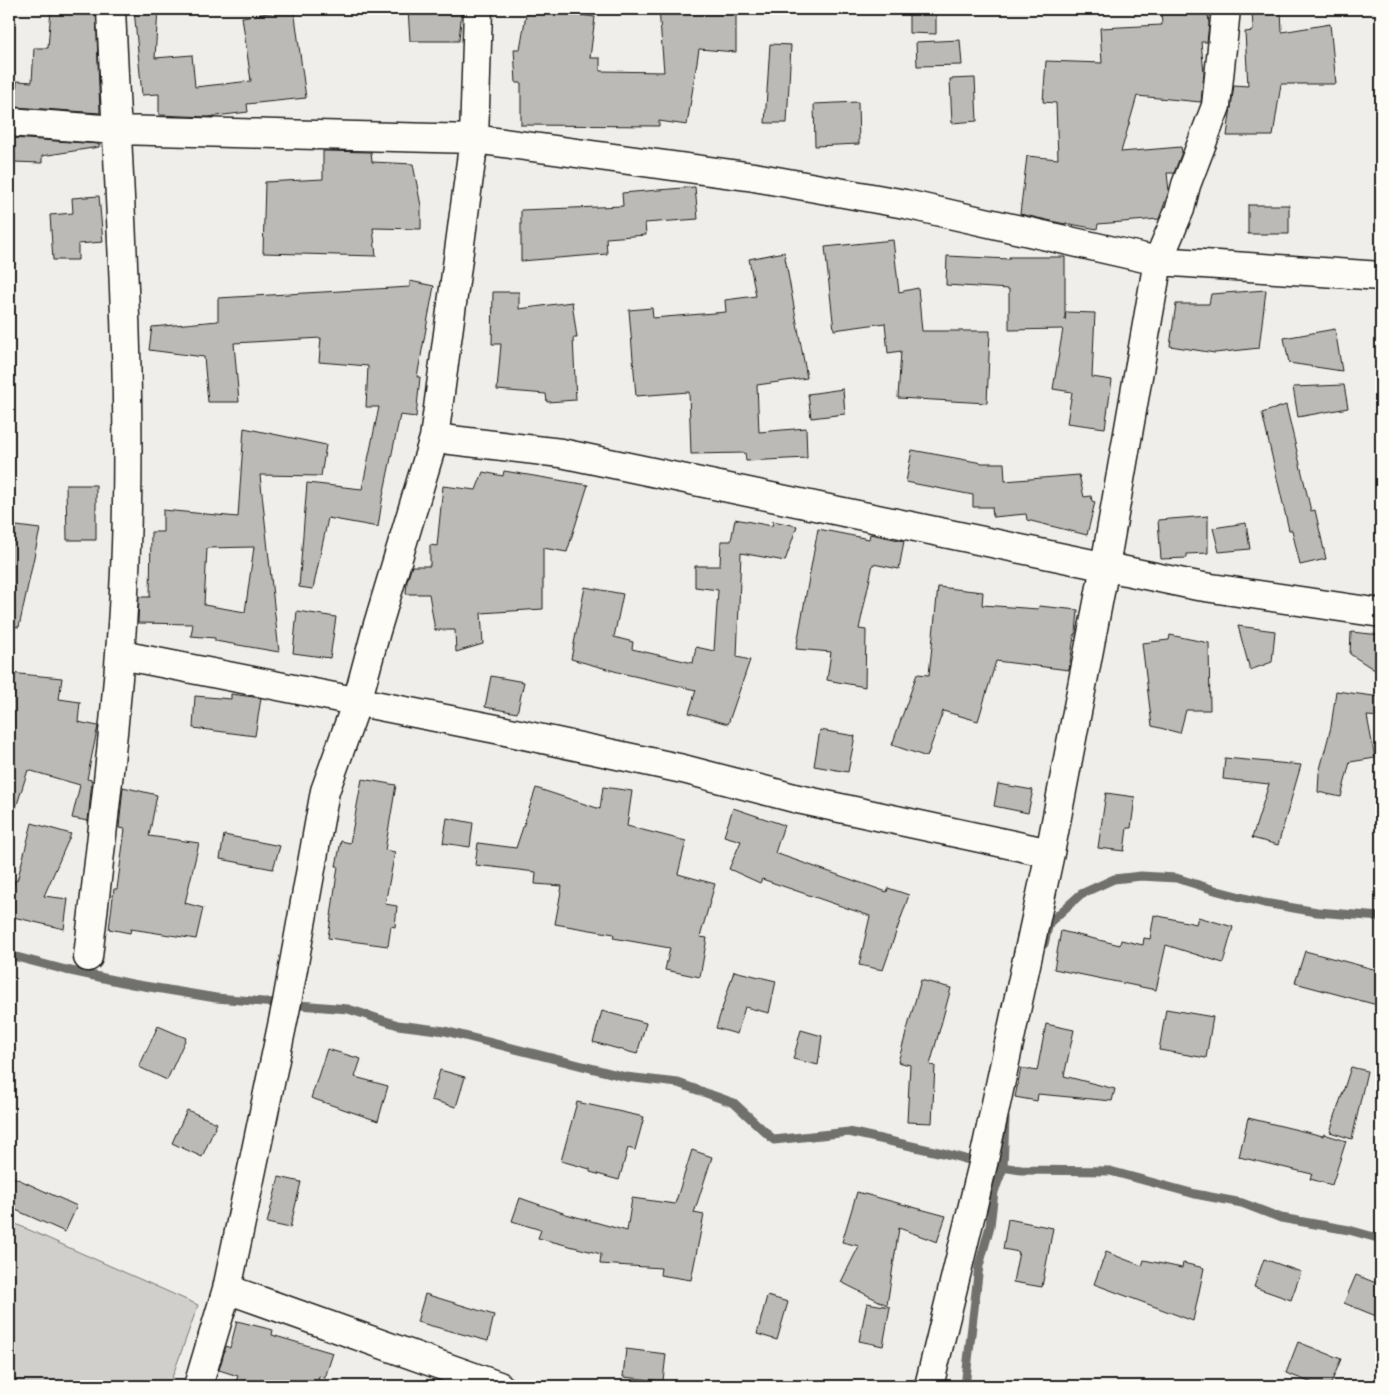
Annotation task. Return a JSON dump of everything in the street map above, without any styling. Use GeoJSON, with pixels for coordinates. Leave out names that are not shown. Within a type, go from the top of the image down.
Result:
{"type":"FeatureCollection","features":[{"type":"Feature","properties":{"kind":"street"},"geometry":{"type":"LineString","coordinates":[[88,957],[121,655],[127,505],[125,344],[110,9]]}},
{"type":"Feature","properties":{"kind":"street"},"geometry":{"type":"LineString","coordinates":[[198,1386],[227,1289],[287,1002],[325,791],[357,702],[376,631],[434,438],[474,139],[478,9]]}},
{"type":"Feature","properties":{"kind":"street"},"geometry":{"type":"LineString","coordinates":[[929,1386],[983,1164],[1050,853],[1104,566],[1158,261],[1180,209],[1186,186],[1216,106],[1226,9]]}},
{"type":"Feature","properties":{"kind":"street"},"geometry":{"type":"LineString","coordinates":[[9,122],[116,130],[474,139],[764,178],[905,204],[1158,261],[1381,276]]}},
{"type":"Feature","properties":{"kind":"street"},"geometry":{"type":"LineString","coordinates":[[434,438],[562,453],[1198,586],[1381,613]]}},
{"type":"Feature","properties":{"kind":"street"},"geometry":{"type":"LineString","coordinates":[[121,655],[496,729],[664,765],[798,799],[1050,853]]}},
{"type":"Feature","properties":{"kind":"street"},"geometry":{"type":"LineString","coordinates":[[227,1289],[500,1386]]}},
{"type":"Feature","properties":{"kind":"shaded area"},"geometry":{"type":"Polygon","coordinates":[[[9,1221],[198,1305],[169,1386],[9,1385],[9,1221]]]}},
{"type":"Feature","properties":{"kind":"building"},"geometry":{"type":"Polygon","coordinates":[[[51,9],[96,9],[100,113],[15,107],[17,81],[32,82],[34,48],[48,48],[51,9]]]}},
{"type":"Feature","properties":{"kind":"building"},"geometry":{"type":"Polygon","coordinates":[[[134,9],[158,9],[155,58],[192,55],[195,87],[251,81],[242,17],[294,9],[306,98],[247,104],[248,112],[208,117],[159,115],[159,94],[142,95],[134,9]]]}},
{"type":"Feature","properties":{"kind":"building"},"geometry":{"type":"Polygon","coordinates":[[[408,9],[462,9],[459,41],[410,41],[408,9]]]}},
{"type":"Feature","properties":{"kind":"building"},"geometry":{"type":"Polygon","coordinates":[[[527,9],[566,9],[565,13],[595,17],[590,58],[600,58],[600,71],[664,72],[659,9],[736,9],[736,52],[699,49],[687,125],[659,121],[659,126],[521,125],[521,83],[516,83],[514,49],[520,49],[527,9]]]}},
{"type":"Feature","properties":{"kind":"building"},"geometry":{"type":"Polygon","coordinates":[[[909,9],[936,9],[936,34],[909,33],[909,9]]]}},
{"type":"Feature","properties":{"kind":"building"},"geometry":{"type":"Polygon","coordinates":[[[1161,9],[1203,9],[1203,13],[1208,13],[1209,24],[1207,42],[1201,42],[1204,73],[1201,102],[1137,96],[1121,152],[1181,147],[1182,152],[1174,173],[1167,173],[1169,191],[1159,219],[1098,224],[1097,229],[1020,214],[1027,156],[1058,159],[1056,103],[1043,102],[1046,61],[1102,63],[1100,28],[1162,25],[1161,9]]]}},
{"type":"Feature","properties":{"kind":"building"},"geometry":{"type":"Polygon","coordinates":[[[1252,9],[1281,9],[1282,32],[1330,24],[1336,84],[1281,84],[1273,136],[1227,136],[1234,85],[1248,86],[1245,32],[1253,31],[1252,9]]]}},
{"type":"Feature","properties":{"kind":"building"},"geometry":{"type":"Polygon","coordinates":[[[960,40],[962,65],[917,66],[916,42],[960,40]]]}},
{"type":"Feature","properties":{"kind":"building"},"geometry":{"type":"Polygon","coordinates":[[[770,44],[791,45],[787,123],[765,123],[770,44]]]}},
{"type":"Feature","properties":{"kind":"building"},"geometry":{"type":"Polygon","coordinates":[[[975,78],[977,121],[952,123],[950,79],[975,78]]]}},
{"type":"Feature","properties":{"kind":"building"},"geometry":{"type":"Polygon","coordinates":[[[858,102],[859,144],[815,146],[814,104],[858,102]]]}},
{"type":"Feature","properties":{"kind":"building"},"geometry":{"type":"Polygon","coordinates":[[[12,138],[99,144],[99,147],[42,156],[42,163],[13,162],[12,138]]]}},
{"type":"Feature","properties":{"kind":"building"},"geometry":{"type":"Polygon","coordinates":[[[323,151],[371,152],[372,162],[413,164],[421,206],[421,229],[373,228],[376,256],[263,253],[265,182],[323,179],[323,151]]]}},
{"type":"Feature","properties":{"kind":"building"},"geometry":{"type":"Polygon","coordinates":[[[695,187],[698,219],[645,223],[646,235],[606,238],[607,254],[521,261],[521,210],[623,206],[622,193],[695,187]]]}},
{"type":"Feature","properties":{"kind":"building"},"geometry":{"type":"Polygon","coordinates":[[[99,196],[103,242],[78,244],[78,260],[53,260],[50,215],[73,213],[72,198],[99,196]]]}},
{"type":"Feature","properties":{"kind":"building"},"geometry":{"type":"Polygon","coordinates":[[[1248,205],[1289,205],[1289,234],[1248,234],[1248,205]]]}},
{"type":"Feature","properties":{"kind":"building"},"geometry":{"type":"Polygon","coordinates":[[[893,240],[899,292],[918,288],[922,331],[990,331],[987,403],[898,398],[901,351],[888,353],[885,323],[834,330],[825,247],[893,240]]]}},
{"type":"Feature","properties":{"kind":"building"},"geometry":{"type":"Polygon","coordinates":[[[784,252],[807,378],[757,385],[759,432],[806,428],[807,458],[746,461],[745,453],[691,454],[689,392],[636,396],[629,310],[652,308],[653,318],[726,312],[725,300],[756,296],[749,259],[784,252]]]}},
{"type":"Feature","properties":{"kind":"building"},"geometry":{"type":"Polygon","coordinates":[[[947,256],[1009,259],[1009,257],[1065,257],[1065,320],[1066,312],[1095,313],[1092,377],[1112,380],[1105,428],[1067,423],[1072,392],[1053,389],[1063,329],[1009,330],[1009,289],[946,285],[947,256]]]}},
{"type":"Feature","properties":{"kind":"building"},"geometry":{"type":"Polygon","coordinates":[[[410,281],[434,286],[417,377],[420,377],[416,417],[400,415],[378,527],[328,518],[313,589],[299,587],[307,483],[362,489],[379,407],[366,407],[368,366],[319,362],[321,338],[234,343],[239,402],[208,402],[204,357],[149,350],[152,327],[218,321],[218,298],[410,287],[410,281]]]}},
{"type":"Feature","properties":{"kind":"building"},"geometry":{"type":"Polygon","coordinates":[[[1266,290],[1259,348],[1215,353],[1170,346],[1176,304],[1209,304],[1211,294],[1266,290]]]}},
{"type":"Feature","properties":{"kind":"building"},"geometry":{"type":"Polygon","coordinates":[[[493,292],[519,292],[519,309],[572,302],[577,338],[573,338],[576,400],[547,402],[546,394],[497,390],[501,344],[492,344],[493,292]]]}},
{"type":"Feature","properties":{"kind":"building"},"geometry":{"type":"Polygon","coordinates":[[[1335,329],[1342,371],[1289,363],[1284,338],[1335,329]]]}},
{"type":"Feature","properties":{"kind":"building"},"geometry":{"type":"Polygon","coordinates":[[[1344,385],[1348,408],[1298,417],[1293,387],[1344,385]]]}},
{"type":"Feature","properties":{"kind":"building"},"geometry":{"type":"Polygon","coordinates":[[[843,389],[845,414],[811,418],[808,394],[843,389]]]}},
{"type":"Feature","properties":{"kind":"building"},"geometry":{"type":"Polygon","coordinates":[[[1286,405],[1311,511],[1315,510],[1326,559],[1300,565],[1292,530],[1289,530],[1262,413],[1286,405]]]}},
{"type":"Feature","properties":{"kind":"building"},"geometry":{"type":"Polygon","coordinates":[[[244,428],[326,445],[321,476],[260,475],[279,652],[215,641],[215,638],[191,636],[193,624],[138,623],[139,597],[150,597],[151,532],[163,532],[163,510],[238,517],[244,428]],[[254,547],[207,548],[204,605],[245,612],[254,547]]]}},
{"type":"Feature","properties":{"kind":"building"},"geometry":{"type":"Polygon","coordinates":[[[912,450],[982,463],[1004,463],[1005,481],[1079,475],[1084,497],[1091,496],[1092,501],[1095,502],[1087,535],[1027,520],[1026,514],[993,517],[992,507],[973,507],[973,495],[906,482],[912,450]]]}},
{"type":"Feature","properties":{"kind":"building"},"geometry":{"type":"Polygon","coordinates":[[[504,471],[588,485],[567,552],[543,548],[543,609],[481,613],[483,644],[456,652],[455,630],[435,630],[429,594],[406,594],[407,581],[412,566],[430,566],[430,545],[437,546],[443,486],[476,490],[483,472],[503,476],[504,471]]]}},
{"type":"Feature","properties":{"kind":"building"},"geometry":{"type":"Polygon","coordinates":[[[66,485],[96,485],[96,540],[67,540],[66,485]]]}},
{"type":"Feature","properties":{"kind":"building"},"geometry":{"type":"Polygon","coordinates":[[[1208,516],[1208,553],[1187,554],[1187,558],[1161,559],[1158,520],[1208,516]]]}},
{"type":"Feature","properties":{"kind":"building"},"geometry":{"type":"Polygon","coordinates":[[[735,519],[772,526],[773,521],[797,526],[785,561],[741,553],[737,657],[750,660],[728,724],[689,713],[696,690],[625,674],[571,659],[585,587],[623,594],[614,637],[633,642],[632,649],[693,663],[696,647],[714,651],[718,590],[695,587],[695,566],[720,566],[721,541],[731,541],[735,519]]]}},
{"type":"Feature","properties":{"kind":"building"},"geometry":{"type":"Polygon","coordinates":[[[1246,523],[1250,549],[1219,552],[1213,528],[1246,523]]]}},
{"type":"Feature","properties":{"kind":"building"},"geometry":{"type":"Polygon","coordinates":[[[9,525],[40,529],[19,627],[9,626],[9,525]]]}},
{"type":"Feature","properties":{"kind":"building"},"geometry":{"type":"Polygon","coordinates":[[[818,529],[869,539],[870,534],[904,541],[899,569],[873,564],[859,629],[866,630],[865,687],[827,680],[831,652],[796,649],[818,529]]]}},
{"type":"Feature","properties":{"kind":"building"},"geometry":{"type":"Polygon","coordinates":[[[938,587],[983,592],[982,605],[1038,609],[1039,606],[1078,610],[1069,670],[996,661],[978,721],[943,711],[927,757],[892,745],[917,674],[929,675],[938,587]]]}},
{"type":"Feature","properties":{"kind":"building"},"geometry":{"type":"Polygon","coordinates":[[[297,611],[336,617],[330,658],[293,653],[297,611]]]}},
{"type":"Feature","properties":{"kind":"building"},"geometry":{"type":"Polygon","coordinates":[[[1238,626],[1275,631],[1272,662],[1250,670],[1238,626]]]}},
{"type":"Feature","properties":{"kind":"building"},"geometry":{"type":"Polygon","coordinates":[[[1351,632],[1381,635],[1381,674],[1350,654],[1351,632]]]}},
{"type":"Feature","properties":{"kind":"building"},"geometry":{"type":"Polygon","coordinates":[[[1170,635],[1209,643],[1210,710],[1186,710],[1180,733],[1152,726],[1142,643],[1169,640],[1170,635]]]}},
{"type":"Feature","properties":{"kind":"building"},"geometry":{"type":"Polygon","coordinates":[[[9,673],[62,678],[59,699],[80,702],[78,722],[98,726],[87,779],[92,780],[88,821],[72,818],[80,785],[28,770],[14,814],[9,814],[9,673]]]}},
{"type":"Feature","properties":{"kind":"building"},"geometry":{"type":"Polygon","coordinates":[[[491,676],[524,682],[517,713],[485,707],[491,676]]]}},
{"type":"Feature","properties":{"kind":"building"},"geometry":{"type":"Polygon","coordinates":[[[1336,691],[1381,697],[1381,717],[1367,716],[1375,758],[1350,762],[1341,797],[1318,792],[1319,773],[1331,727],[1336,691]]]}},
{"type":"Feature","properties":{"kind":"building"},"geometry":{"type":"Polygon","coordinates":[[[231,694],[261,698],[255,736],[193,728],[195,696],[231,699],[231,694]]]}},
{"type":"Feature","properties":{"kind":"building"},"geometry":{"type":"Polygon","coordinates":[[[820,730],[855,736],[848,772],[814,766],[820,730]]]}},
{"type":"Feature","properties":{"kind":"building"},"geometry":{"type":"Polygon","coordinates":[[[1225,758],[1301,765],[1278,845],[1252,838],[1269,784],[1223,779],[1225,758]]]}},
{"type":"Feature","properties":{"kind":"building"},"geometry":{"type":"Polygon","coordinates":[[[362,779],[396,785],[385,850],[395,852],[385,904],[397,906],[395,927],[391,926],[388,946],[328,938],[338,866],[336,866],[341,841],[350,843],[362,779]]]}},
{"type":"Feature","properties":{"kind":"building"},"geometry":{"type":"Polygon","coordinates":[[[998,784],[1033,790],[1028,813],[994,806],[998,784]]]}},
{"type":"Feature","properties":{"kind":"building"},"geometry":{"type":"Polygon","coordinates":[[[123,787],[157,795],[149,836],[199,843],[185,903],[203,908],[196,939],[131,929],[130,933],[109,929],[114,889],[117,889],[125,829],[119,828],[123,787]]]}},
{"type":"Feature","properties":{"kind":"building"},"geometry":{"type":"Polygon","coordinates":[[[603,787],[632,791],[627,826],[686,841],[678,874],[715,884],[700,937],[707,938],[700,977],[665,970],[670,948],[613,938],[614,934],[555,924],[562,886],[535,884],[536,872],[475,865],[478,843],[516,848],[536,788],[600,809],[603,787]]]}},
{"type":"Feature","properties":{"kind":"building"},"geometry":{"type":"Polygon","coordinates":[[[1106,793],[1135,797],[1131,828],[1127,828],[1124,851],[1098,848],[1106,793]]]}},
{"type":"Feature","properties":{"kind":"building"},"geometry":{"type":"Polygon","coordinates":[[[733,808],[784,825],[775,853],[887,892],[888,888],[909,895],[883,970],[859,965],[870,916],[762,879],[760,883],[729,869],[741,841],[724,836],[733,808]]]}},
{"type":"Feature","properties":{"kind":"building"},"geometry":{"type":"Polygon","coordinates":[[[447,818],[473,823],[470,847],[443,843],[447,818]]]}},
{"type":"Feature","properties":{"kind":"building"},"geometry":{"type":"Polygon","coordinates":[[[32,823],[71,834],[44,896],[68,899],[64,929],[9,916],[9,902],[15,880],[17,881],[32,823]]]}},
{"type":"Feature","properties":{"kind":"building"},"geometry":{"type":"Polygon","coordinates":[[[224,835],[280,846],[273,869],[220,859],[224,835]]]}},
{"type":"Feature","properties":{"kind":"building"},"geometry":{"type":"Polygon","coordinates":[[[1154,915],[1196,924],[1198,917],[1233,927],[1223,963],[1166,945],[1156,990],[1054,969],[1061,931],[1120,945],[1121,940],[1143,945],[1144,938],[1150,939],[1154,915]]]}},
{"type":"Feature","properties":{"kind":"building"},"geometry":{"type":"Polygon","coordinates":[[[1305,951],[1381,971],[1381,1006],[1295,983],[1305,951]]]}},
{"type":"Feature","properties":{"kind":"building"},"geometry":{"type":"Polygon","coordinates":[[[734,971],[776,981],[769,1013],[745,1007],[737,1034],[716,1028],[734,971]]]}},
{"type":"Feature","properties":{"kind":"building"},"geometry":{"type":"Polygon","coordinates":[[[921,980],[951,988],[930,1065],[935,1066],[932,1123],[907,1122],[910,1065],[898,1062],[921,980]]]}},
{"type":"Feature","properties":{"kind":"building"},"geometry":{"type":"Polygon","coordinates":[[[1166,1009],[1213,1017],[1206,1058],[1159,1050],[1166,1009]]]}},
{"type":"Feature","properties":{"kind":"building"},"geometry":{"type":"Polygon","coordinates":[[[602,1011],[646,1023],[637,1054],[593,1042],[602,1011]]]}},
{"type":"Feature","properties":{"kind":"building"},"geometry":{"type":"Polygon","coordinates":[[[1046,1024],[1074,1030],[1064,1076],[1115,1089],[1112,1101],[1038,1094],[1037,1101],[1015,1097],[1021,1068],[1037,1071],[1046,1024]]]}},
{"type":"Feature","properties":{"kind":"building"},"geometry":{"type":"Polygon","coordinates":[[[158,1026],[186,1038],[167,1080],[139,1067],[158,1026]]]}},
{"type":"Feature","properties":{"kind":"building"},"geometry":{"type":"Polygon","coordinates":[[[801,1030],[822,1036],[818,1065],[793,1059],[801,1030]]]}},
{"type":"Feature","properties":{"kind":"building"},"geometry":{"type":"Polygon","coordinates":[[[327,1049],[361,1059],[355,1077],[388,1086],[378,1121],[311,1098],[327,1049]]]}},
{"type":"Feature","properties":{"kind":"building"},"geometry":{"type":"Polygon","coordinates":[[[1351,1067],[1367,1071],[1352,1139],[1330,1132],[1351,1067]]]}},
{"type":"Feature","properties":{"kind":"building"},"geometry":{"type":"Polygon","coordinates":[[[440,1070],[465,1077],[456,1107],[431,1100],[440,1070]]]}},
{"type":"Feature","properties":{"kind":"building"},"geometry":{"type":"Polygon","coordinates":[[[577,1102],[644,1117],[635,1150],[628,1148],[619,1180],[561,1161],[577,1102]]]}},
{"type":"Feature","properties":{"kind":"building"},"geometry":{"type":"Polygon","coordinates":[[[187,1110],[217,1123],[202,1157],[172,1143],[187,1110]]]}},
{"type":"Feature","properties":{"kind":"building"},"geometry":{"type":"Polygon","coordinates":[[[1248,1118],[1323,1136],[1324,1134],[1346,1141],[1332,1185],[1310,1179],[1312,1174],[1239,1157],[1248,1118]]]}},
{"type":"Feature","properties":{"kind":"building"},"geometry":{"type":"Polygon","coordinates":[[[692,1150],[712,1157],[694,1213],[704,1215],[691,1280],[660,1275],[661,1268],[600,1264],[601,1254],[538,1238],[541,1230],[512,1221],[520,1198],[566,1214],[627,1231],[632,1198],[675,1204],[692,1150]]]}},
{"type":"Feature","properties":{"kind":"building"},"geometry":{"type":"Polygon","coordinates":[[[9,1175],[77,1206],[65,1232],[9,1207],[9,1175]]]}},
{"type":"Feature","properties":{"kind":"building"},"geometry":{"type":"Polygon","coordinates":[[[279,1177],[301,1182],[290,1228],[267,1223],[279,1177]]]}},
{"type":"Feature","properties":{"kind":"building"},"geometry":{"type":"Polygon","coordinates":[[[857,1192],[946,1216],[937,1242],[899,1228],[887,1305],[841,1282],[859,1246],[842,1242],[857,1192]]]}},
{"type":"Feature","properties":{"kind":"building"},"geometry":{"type":"Polygon","coordinates":[[[1008,1219],[1053,1228],[1042,1287],[1013,1282],[1019,1252],[1003,1249],[1008,1219]]]}},
{"type":"Feature","properties":{"kind":"building"},"geometry":{"type":"Polygon","coordinates":[[[1106,1252],[1142,1266],[1144,1260],[1182,1268],[1183,1263],[1204,1268],[1193,1321],[1094,1284],[1106,1252]]]}},
{"type":"Feature","properties":{"kind":"building"},"geometry":{"type":"Polygon","coordinates":[[[1264,1259],[1301,1272],[1291,1300],[1254,1287],[1264,1259]]]}},
{"type":"Feature","properties":{"kind":"building"},"geometry":{"type":"Polygon","coordinates":[[[1356,1275],[1381,1285],[1381,1318],[1344,1303],[1356,1275]]]}},
{"type":"Feature","properties":{"kind":"building"},"geometry":{"type":"Polygon","coordinates":[[[425,1294],[494,1315],[488,1341],[417,1322],[425,1294]]]}},
{"type":"Feature","properties":{"kind":"building"},"geometry":{"type":"Polygon","coordinates":[[[767,1296],[788,1302],[777,1340],[757,1334],[767,1296]]]}},
{"type":"Feature","properties":{"kind":"building"},"geometry":{"type":"Polygon","coordinates":[[[867,1303],[890,1307],[883,1346],[859,1341],[867,1303]]]}},
{"type":"Feature","properties":{"kind":"building"},"geometry":{"type":"Polygon","coordinates":[[[237,1321],[273,1330],[272,1335],[333,1353],[325,1378],[319,1376],[317,1386],[234,1386],[238,1376],[219,1370],[226,1346],[230,1348],[237,1321]]]}},
{"type":"Feature","properties":{"kind":"building"},"geometry":{"type":"Polygon","coordinates":[[[1298,1342],[1341,1359],[1330,1386],[1320,1386],[1286,1373],[1298,1342]]]}},
{"type":"Feature","properties":{"kind":"building"},"geometry":{"type":"Polygon","coordinates":[[[626,1349],[666,1354],[663,1381],[623,1377],[626,1349]]]}},
{"type":"Feature","properties":{"kind":"waterway"},"geometry":{"type":"LineString","coordinates":[[1044,944],[1049,923],[1081,894],[1114,879],[1141,876],[1176,878],[1264,903],[1317,912],[1381,917]]}},
{"type":"Feature","properties":{"kind":"waterway"},"geometry":{"type":"LineString","coordinates":[[9,955],[66,970],[132,984],[216,998],[348,1009],[398,1025],[445,1031],[626,1077],[678,1083],[734,1103],[774,1140],[849,1132],[983,1164],[1021,1170],[1110,1171],[1195,1194],[1242,1203],[1281,1218],[1349,1230],[1381,1239]]}},
{"type":"Feature","properties":{"kind":"waterway"},"geometry":{"type":"LineString","coordinates":[[965,1386],[979,1266],[990,1226],[994,1192],[1003,1168],[1005,1118]]}}]}
